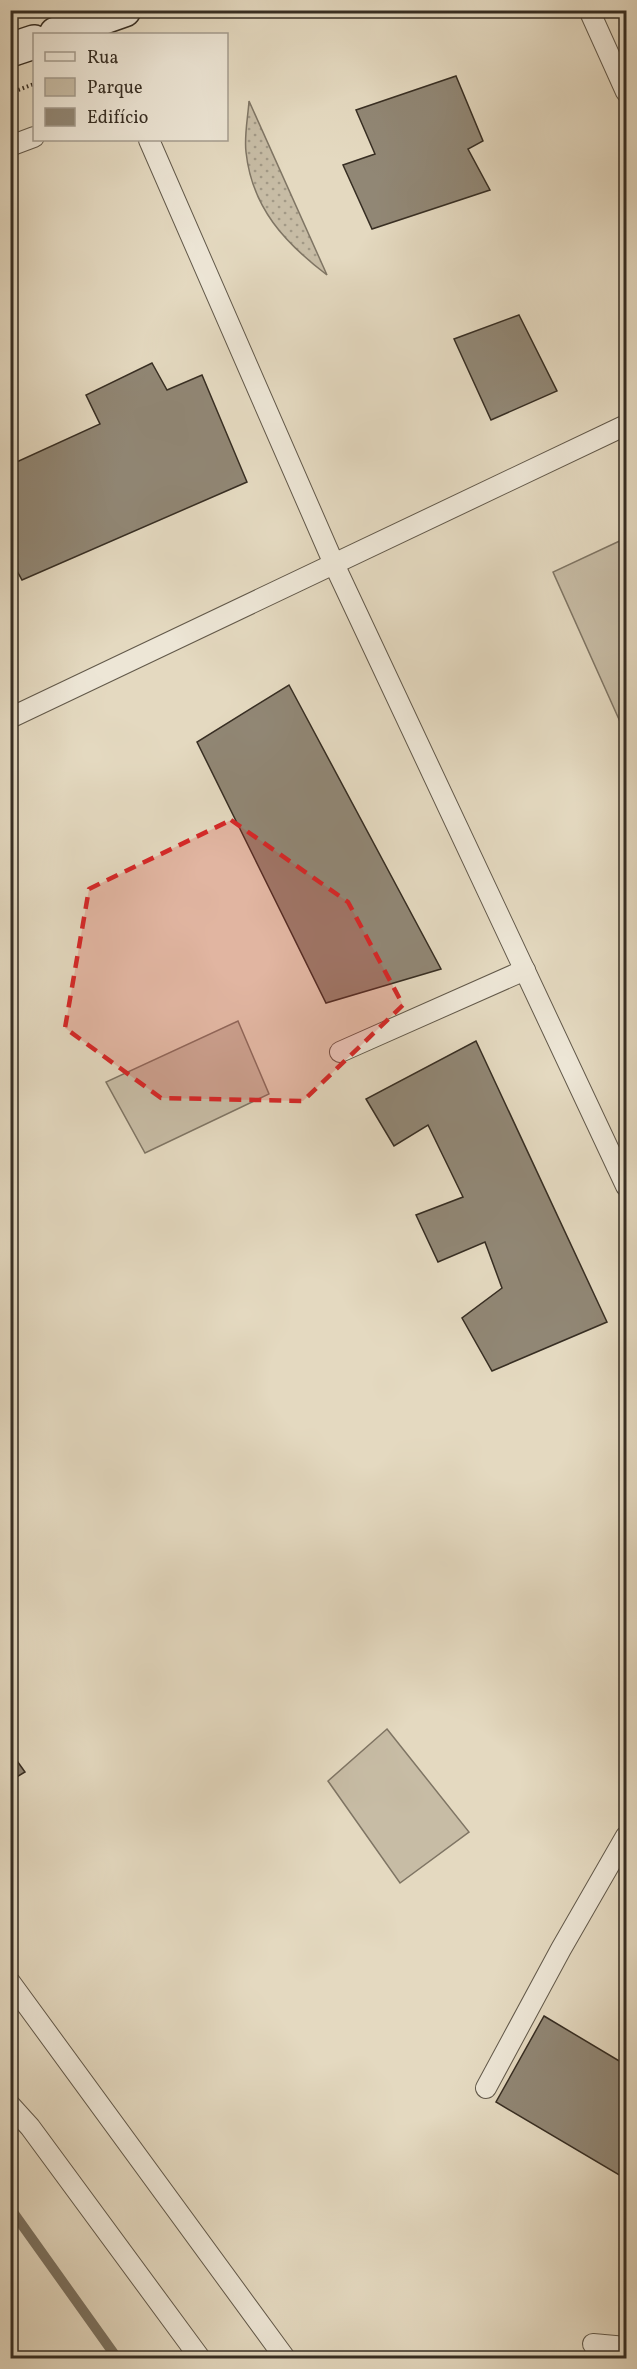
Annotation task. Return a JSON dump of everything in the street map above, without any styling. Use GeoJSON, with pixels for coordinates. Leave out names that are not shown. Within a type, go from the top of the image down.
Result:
{"type":"FeatureCollection","features":[{"type":"Feature","properties":{"kind":"main road"},"geometry":{"type":"LineString","coordinates":[[59,33],[124,10]]}},
{"type":"Feature","properties":{"kind":"main road"},"geometry":{"type":"LineString","coordinates":[[10,50],[33,42]]}},
{"type":"Feature","properties":{"kind":"lane"},"geometry":{"type":"LineString","coordinates":[[589,10],[627,92]]}},
{"type":"Feature","properties":{"kind":"lane"},"geometry":{"type":"LineString","coordinates":[[10,146],[33,137]]}},
{"type":"Feature","properties":{"kind":"lane"},"geometry":{"type":"LineString","coordinates":[[149,141],[334,564],[627,1186]]}},
{"type":"Feature","properties":{"kind":"lane"},"geometry":{"type":"LineString","coordinates":[[10,718],[627,424]]}},
{"type":"Feature","properties":{"kind":"lane"},"geometry":{"type":"LineString","coordinates":[[340,1052],[525,970]]}},
{"type":"Feature","properties":{"kind":"lane"},"geometry":{"type":"LineString","coordinates":[[486,2088],[561,1949],[627,1836]]}},
{"type":"Feature","properties":{"kind":"lane"},"geometry":{"type":"LineString","coordinates":[[10,1983],[285,2358]]}},
{"type":"Feature","properties":{"kind":"lane"},"geometry":{"type":"LineString","coordinates":[[10,2105],[30,2127],[200,2358]]}},
{"type":"Feature","properties":{"kind":"lane"},"geometry":{"type":"LineString","coordinates":[[593,2344],[627,2347]]}},
{"type":"Feature","properties":{"kind":"path"},"geometry":{"type":"LineString","coordinates":[[10,93],[33,84]]}},
{"type":"Feature","properties":{"kind":"highlighted area"},"geometry":{"type":"Polygon","coordinates":[[[231,820],[348,902],[403,1005],[303,1101],[161,1098],[65,1028],[89,889],[231,820]]]}},
{"type":"Feature","properties":{"kind":"green space"},"geometry":{"type":"Polygon","coordinates":[[[249,101],[327,275],[284,237],[263,207],[255,190],[249,172],[246,146],[249,101]]]}},
{"type":"Feature","properties":{"kind":"green space"},"geometry":{"type":"Polygon","coordinates":[[[626,538],[626,735],[553,572],[626,538]]]}},
{"type":"Feature","properties":{"kind":"green space"},"geometry":{"type":"Polygon","coordinates":[[[238,1021],[269,1094],[145,1153],[106,1082],[238,1021]]]}},
{"type":"Feature","properties":{"kind":"green space"},"geometry":{"type":"Polygon","coordinates":[[[387,1729],[469,1832],[400,1883],[328,1781],[387,1729]]]}},
{"type":"Feature","properties":{"kind":"building"},"geometry":{"type":"Polygon","coordinates":[[[617,10],[626,10],[626,31],[617,10]]]}},
{"type":"Feature","properties":{"kind":"building"},"geometry":{"type":"Polygon","coordinates":[[[456,76],[483,141],[468,149],[490,190],[372,229],[343,165],[375,154],[356,110],[456,76]]]}},
{"type":"Feature","properties":{"kind":"building"},"geometry":{"type":"Polygon","coordinates":[[[519,315],[557,391],[491,420],[454,339],[519,315]]]}},
{"type":"Feature","properties":{"kind":"building"},"geometry":{"type":"Polygon","coordinates":[[[152,363],[167,390],[202,375],[247,482],[22,580],[10,558],[10,465],[100,424],[86,395],[152,363]]]}},
{"type":"Feature","properties":{"kind":"building"},"geometry":{"type":"Polygon","coordinates":[[[289,685],[441,969],[326,1003],[197,742],[289,685]]]}},
{"type":"Feature","properties":{"kind":"building"},"geometry":{"type":"Polygon","coordinates":[[[476,1041],[607,1322],[492,1371],[462,1318],[502,1288],[485,1242],[438,1262],[416,1215],[463,1197],[428,1125],[394,1146],[366,1099],[476,1041]]]}},
{"type":"Feature","properties":{"kind":"building"},"geometry":{"type":"Polygon","coordinates":[[[10,1751],[25,1772],[10,1781],[10,1751]]]}},
{"type":"Feature","properties":{"kind":"building"},"geometry":{"type":"Polygon","coordinates":[[[544,2016],[626,2065],[626,2179],[496,2102],[544,2016]]]}},
{"type":"Feature","properties":{"kind":"waterway"},"geometry":{"type":"LineString","coordinates":[[10,2208],[117,2358]]}}]}
